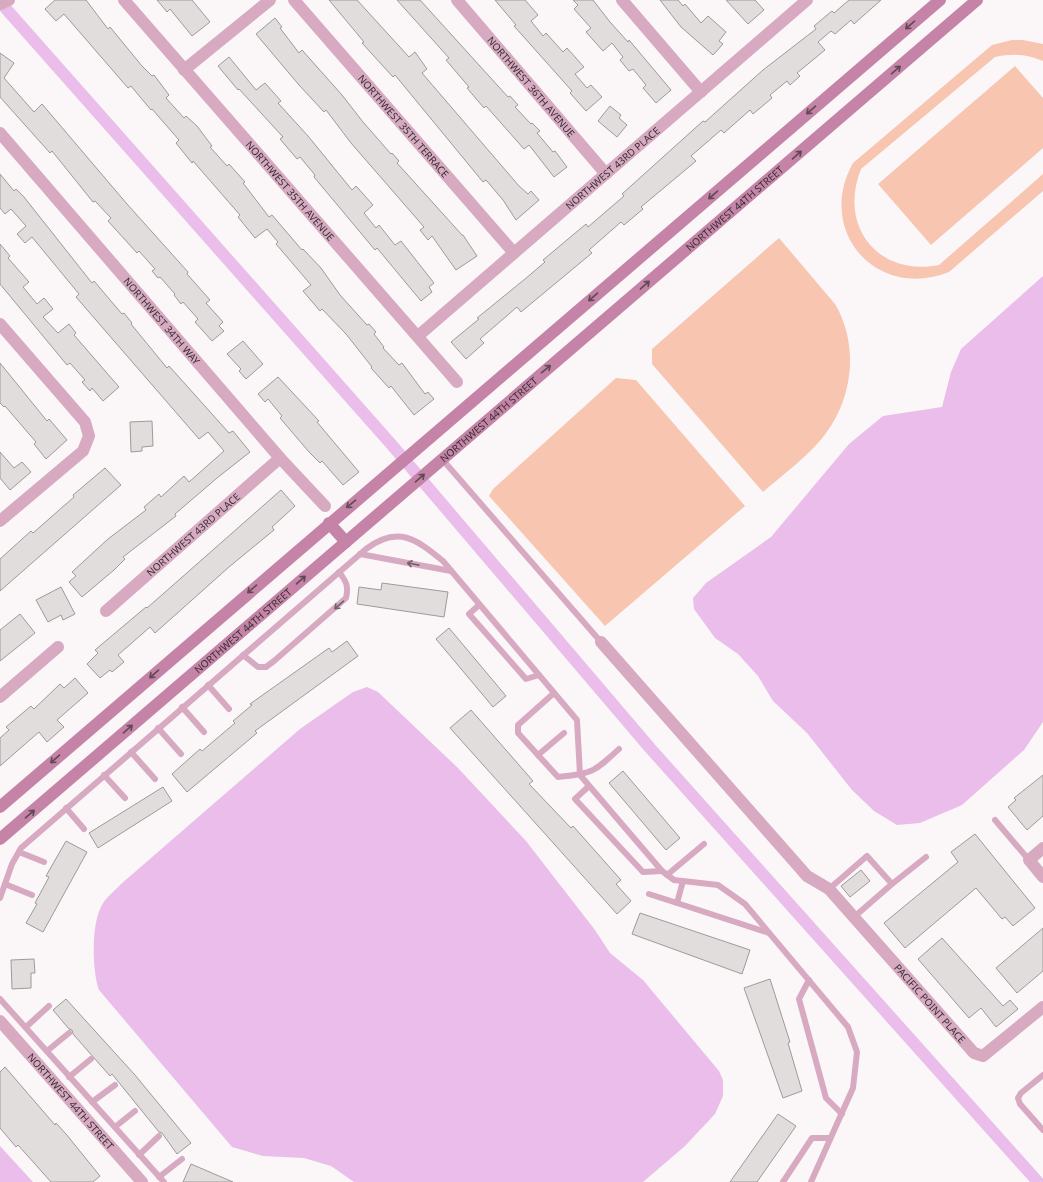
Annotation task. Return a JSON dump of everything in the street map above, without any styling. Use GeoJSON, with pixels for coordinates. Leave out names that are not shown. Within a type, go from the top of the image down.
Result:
{"type":"FeatureCollection","features":[{"type":"Feature","properties":{"kind":"street"},"geometry":{"type":"LineString","coordinates":[[0,4],[8,0]]}},
{"type":"Feature","properties":{"kind":"street","name":"NORTHWEST 35TH AVENUE"},"geometry":{"type":"LineString","coordinates":[[124,0],[457,382]]}},
{"type":"Feature","properties":{"kind":"street"},"geometry":{"type":"LineString","coordinates":[[184,70],[270,0]]}},
{"type":"Feature","properties":{"kind":"street","name":"NORTHWEST 35TH TERRACE"},"geometry":{"type":"LineString","coordinates":[[294,0],[514,253]]}},
{"type":"Feature","properties":{"kind":"street","name":"NORTHWEST 36TH AVENUE"},"geometry":{"type":"LineString","coordinates":[[457,0],[606,174]]}},
{"type":"Feature","properties":{"kind":"street"},"geometry":{"type":"LineString","coordinates":[[622,0],[701,92]]}},
{"type":"Feature","properties":{"kind":"street","name":"NORTHWEST 43RD PLACE"},"geometry":{"type":"LineString","coordinates":[[418,336],[701,92],[794,4],[807,0]]}},
{"type":"Feature","properties":{"kind":"street"},"geometry":{"type":"LineString","coordinates":[[0,807],[940,0]]}},
{"type":"Feature","properties":{"kind":"street","name":"NORTHWEST 44TH STREET"},"geometry":{"type":"LineString","coordinates":[[0,839],[977,0]]}},
{"type":"Feature","properties":{"kind":"street","name":"NORTHWEST 34TH WAY"},"geometry":{"type":"LineString","coordinates":[[0,133],[280,458],[325,506]]}},
{"type":"Feature","properties":{"kind":"street"},"geometry":{"type":"LineString","coordinates":[[0,324],[85,422],[89,436],[83,451],[1,518]]}},
{"type":"Feature","properties":{"kind":"street","name":"NORTHWEST 43RD PLACE"},"geometry":{"type":"LineString","coordinates":[[106,611],[280,458]]}},
{"type":"Feature","properties":{"kind":"street"},"geometry":{"type":"LineString","coordinates":[[329,523],[346,542]]}},
{"type":"Feature","properties":{"kind":"street","name":"PACIFIC POINT PLACE"},"geometry":{"type":"LineString","coordinates":[[601,642],[806,876],[829,889],[974,1053],[983,1056],[1043,1007]]}},
{"type":"Feature","properties":{"kind":"street"},"geometry":{"type":"LineString","coordinates":[[0,697],[58,647]]}},
{"type":"Feature","properties":{"kind":"street"},"geometry":{"type":"LineString","coordinates":[[1043,848],[1029,860],[1043,877]]}},
{"type":"Feature","properties":{"kind":"street","name":"NORTHWEST 44TH STREET"},"geometry":{"type":"LineString","coordinates":[[0,1021],[142,1182]]}},
{"type":"Feature","properties":{"kind":"lane"},"geometry":{"type":"LineString","coordinates":[[442,459],[601,642]]}},
{"type":"Feature","properties":{"kind":"lane"},"geometry":{"type":"LineString","coordinates":[[0,898],[19,852],[66,808],[360,554],[377,541],[400,536],[420,542],[443,561],[577,720],[580,775],[665,873],[674,880],[718,885],[744,904],[848,1027],[857,1052],[853,1088],[811,1182]]}},
{"type":"Feature","properties":{"kind":"lane"},"geometry":{"type":"LineString","coordinates":[[360,554],[451,571]]}},
{"type":"Feature","properties":{"kind":"lane"},"geometry":{"type":"LineString","coordinates":[[243,654],[258,667],[266,667],[274,661],[346,598],[348,590],[347,582],[339,572]]}},
{"type":"Feature","properties":{"kind":"lane"},"geometry":{"type":"LineString","coordinates":[[479,604],[469,614],[526,678],[539,675]]}},
{"type":"Feature","properties":{"kind":"lane"},"geometry":{"type":"LineString","coordinates":[[208,685],[229,709]]}},
{"type":"Feature","properties":{"kind":"lane"},"geometry":{"type":"LineString","coordinates":[[554,693],[518,725],[518,732],[558,777],[580,775],[597,770],[619,749]]}},
{"type":"Feature","properties":{"kind":"lane"},"geometry":{"type":"LineString","coordinates":[[182,707],[204,732]]}},
{"type":"Feature","properties":{"kind":"lane"},"geometry":{"type":"LineString","coordinates":[[158,728],[181,754]]}},
{"type":"Feature","properties":{"kind":"lane"},"geometry":{"type":"LineString","coordinates":[[538,755],[564,732]]}},
{"type":"Feature","properties":{"kind":"lane"},"geometry":{"type":"LineString","coordinates":[[131,752],[155,779]]}},
{"type":"Feature","properties":{"kind":"lane"},"geometry":{"type":"LineString","coordinates":[[104,775],[125,798]]}},
{"type":"Feature","properties":{"kind":"lane"},"geometry":{"type":"LineString","coordinates":[[589,786],[575,799],[643,872],[665,873],[704,844]]}},
{"type":"Feature","properties":{"kind":"lane"},"geometry":{"type":"LineString","coordinates":[[66,808],[84,829]]}},
{"type":"Feature","properties":{"kind":"lane"},"geometry":{"type":"LineString","coordinates":[[995,820],[1029,860]]}},
{"type":"Feature","properties":{"kind":"lane"},"geometry":{"type":"LineString","coordinates":[[19,852],[44,862]]}},
{"type":"Feature","properties":{"kind":"lane"},"geometry":{"type":"LineString","coordinates":[[829,889],[867,856],[892,884]]}},
{"type":"Feature","properties":{"kind":"lane"},"geometry":{"type":"LineString","coordinates":[[854,917],[926,857]]}},
{"type":"Feature","properties":{"kind":"lane"},"geometry":{"type":"LineString","coordinates":[[677,903],[684,881]]}},
{"type":"Feature","properties":{"kind":"lane"},"geometry":{"type":"LineString","coordinates":[[5,884],[32,895]]}},
{"type":"Feature","properties":{"kind":"lane"},"geometry":{"type":"LineString","coordinates":[[648,894],[769,933]]}},
{"type":"Feature","properties":{"kind":"lane"},"geometry":{"type":"LineString","coordinates":[[809,980],[799,999],[826,1098],[842,1114]]}},
{"type":"Feature","properties":{"kind":"lane"},"geometry":{"type":"LineString","coordinates":[[0,999],[162,1180],[182,1158]]}},
{"type":"Feature","properties":{"kind":"lane"},"geometry":{"type":"LineString","coordinates":[[26,1027],[50,1006]]}},
{"type":"Feature","properties":{"kind":"lane"},"geometry":{"type":"LineString","coordinates":[[47,1051],[69,1033]]}},
{"type":"Feature","properties":{"kind":"lane"},"geometry":{"type":"LineString","coordinates":[[70,1077],[91,1059]]}},
{"type":"Feature","properties":{"kind":"lane"},"geometry":{"type":"LineString","coordinates":[[1042,1078],[1021,1093],[1018,1098],[1020,1104],[1043,1130]]}},
{"type":"Feature","properties":{"kind":"lane"},"geometry":{"type":"LineString","coordinates":[[92,1102],[115,1084]]}},
{"type":"Feature","properties":{"kind":"lane"},"geometry":{"type":"LineString","coordinates":[[115,1127],[135,1111]]}},
{"type":"Feature","properties":{"kind":"lane"},"geometry":{"type":"LineString","coordinates":[[139,1154],[159,1136]]}},
{"type":"Feature","properties":{"kind":"lane"},"geometry":{"type":"LineString","coordinates":[[784,1182],[812,1138],[830,1138]]}},
{"type":"Feature","properties":{"kind":"shaded area"},"geometry":{"type":"Polygon","coordinates":[[[1012,40],[1023,40],[1043,44],[1043,61],[1019,55],[995,57],[861,169],[855,190],[855,210],[859,228],[868,243],[881,255],[898,263],[917,267],[939,265],[1043,174],[1043,191],[949,272],[923,278],[898,277],[877,268],[860,254],[848,235],[842,213],[843,188],[853,163],[992,45],[1012,40]]]}},
{"type":"Feature","properties":{"kind":"shaded area"},"geometry":{"type":"Polygon","coordinates":[[[1015,66],[1043,98],[1043,148],[931,245],[878,184],[1015,66]]]}},
{"type":"Feature","properties":{"kind":"shaded area"},"geometry":{"type":"Polygon","coordinates":[[[779,238],[835,304],[843,321],[848,339],[850,358],[849,376],[839,412],[830,428],[805,456],[763,492],[652,364],[652,349],[779,238]]]}},
{"type":"Feature","properties":{"kind":"shaded area"},"geometry":{"type":"Polygon","coordinates":[[[1043,276],[1043,722],[1024,750],[962,805],[920,823],[897,825],[874,811],[852,790],[807,733],[773,701],[758,676],[738,654],[715,638],[694,609],[693,598],[706,583],[771,537],[849,444],[883,416],[942,407],[951,372],[961,349],[1043,276]]]}},
{"type":"Feature","properties":{"kind":"shaded area"},"geometry":{"type":"Polygon","coordinates":[[[616,378],[636,380],[745,506],[605,626],[489,496],[493,489],[616,378]]]}},
{"type":"Feature","properties":{"kind":"shaded area"},"geometry":{"type":"Polygon","coordinates":[[[367,687],[378,692],[458,768],[526,841],[595,930],[610,953],[643,980],[719,1071],[723,1080],[723,1096],[715,1114],[685,1146],[643,1182],[354,1182],[331,1166],[304,1158],[263,1156],[232,1147],[99,990],[94,960],[94,935],[98,913],[106,899],[121,884],[300,729],[353,692],[367,687]]]}},
{"type":"Feature","properties":{"kind":"shaded area"},"geometry":{"type":"Polygon","coordinates":[[[0,1146],[33,1182],[0,1182],[0,1146]]]}},
{"type":"Feature","properties":{"kind":"building"},"geometry":{"type":"Polygon","coordinates":[[[55,0],[86,0],[108,29],[110,27],[142,66],[152,76],[154,75],[169,95],[166,98],[184,118],[186,116],[197,126],[212,146],[210,147],[227,166],[229,164],[245,182],[243,183],[269,217],[272,215],[302,250],[303,249],[321,268],[340,295],[367,325],[369,324],[376,332],[374,334],[384,347],[383,348],[399,365],[402,363],[425,394],[428,392],[434,399],[414,415],[391,386],[389,388],[371,368],[372,367],[346,334],[322,309],[320,311],[303,291],[311,285],[276,244],[278,242],[267,229],[255,238],[238,217],[240,215],[193,161],[192,163],[176,143],[179,140],[131,86],[128,88],[64,14],[56,21],[45,9],[55,0]]]}},
{"type":"Feature","properties":{"kind":"building"},"geometry":{"type":"Polygon","coordinates":[[[157,0],[192,0],[210,22],[192,36],[170,9],[167,12],[157,0]]]}},
{"type":"Feature","properties":{"kind":"building"},"geometry":{"type":"Polygon","coordinates":[[[329,0],[357,0],[409,57],[415,52],[427,69],[422,73],[519,186],[528,194],[531,191],[539,200],[516,220],[503,200],[486,180],[483,182],[395,75],[393,77],[362,43],[364,42],[329,0]]]}},
{"type":"Feature","properties":{"kind":"building"},"geometry":{"type":"Polygon","coordinates":[[[397,0],[420,0],[508,97],[510,96],[518,105],[515,107],[540,131],[537,133],[553,152],[555,151],[567,167],[554,177],[529,145],[524,149],[486,106],[484,108],[467,88],[469,87],[446,60],[449,58],[397,0]]]}},
{"type":"Feature","properties":{"kind":"building"},"geometry":{"type":"Polygon","coordinates":[[[495,0],[525,0],[538,15],[531,21],[543,36],[546,33],[563,52],[567,48],[584,67],[575,74],[587,88],[591,85],[602,97],[586,111],[570,93],[572,91],[514,26],[516,25],[495,0]]]}},
{"type":"Feature","properties":{"kind":"building"},"geometry":{"type":"Polygon","coordinates":[[[573,0],[593,0],[610,22],[628,42],[629,40],[671,90],[656,103],[643,88],[646,85],[633,69],[629,71],[620,60],[623,57],[612,43],[603,51],[586,32],[591,28],[574,9],[578,5],[573,0]]]}},
{"type":"Feature","properties":{"kind":"building"},"geometry":{"type":"Polygon","coordinates":[[[660,0],[678,0],[683,6],[685,4],[701,23],[708,16],[726,32],[719,41],[723,44],[713,55],[681,27],[660,0]]]}},
{"type":"Feature","properties":{"kind":"building"},"geometry":{"type":"Polygon","coordinates":[[[726,0],[755,0],[764,10],[748,24],[726,0]]]}},
{"type":"Feature","properties":{"kind":"building"},"geometry":{"type":"Polygon","coordinates":[[[849,0],[881,0],[854,24],[851,20],[835,34],[831,31],[818,42],[825,50],[797,73],[800,76],[790,85],[787,81],[770,95],[772,98],[753,114],[750,110],[724,133],[721,130],[691,156],[696,161],[641,207],[643,209],[624,225],[621,222],[589,250],[592,253],[521,312],[517,307],[480,339],[484,343],[466,359],[451,342],[479,319],[477,318],[545,262],[543,260],[586,224],[588,227],[624,196],[622,194],[703,121],[705,122],[763,70],[816,29],[814,26],[832,11],[834,13],[849,0]]]}},
{"type":"Feature","properties":{"kind":"building"},"geometry":{"type":"Polygon","coordinates":[[[275,18],[282,27],[280,28],[299,53],[302,50],[342,95],[363,122],[399,161],[397,163],[463,235],[477,256],[456,270],[432,236],[428,240],[420,230],[424,227],[351,143],[326,110],[324,112],[299,85],[256,34],[275,18]]]}},
{"type":"Feature","properties":{"kind":"building"},"geometry":{"type":"Polygon","coordinates":[[[0,53],[14,63],[4,78],[34,112],[42,104],[127,204],[188,272],[187,274],[210,300],[206,303],[223,322],[219,326],[224,331],[212,341],[195,322],[198,319],[183,302],[181,304],[174,295],[175,294],[160,277],[158,278],[152,271],[155,269],[139,251],[137,253],[108,221],[111,218],[95,201],[93,202],[52,151],[50,153],[0,97],[0,53]]]}},
{"type":"Feature","properties":{"kind":"building"},"geometry":{"type":"Polygon","coordinates":[[[229,57],[256,90],[265,83],[281,101],[278,103],[308,136],[352,190],[356,186],[373,205],[364,213],[376,228],[379,225],[395,245],[401,241],[434,283],[429,287],[432,292],[421,301],[377,248],[375,250],[314,177],[315,175],[300,157],[297,159],[280,139],[283,137],[239,89],[238,90],[218,66],[229,57]]]}},
{"type":"Feature","properties":{"kind":"building"},"geometry":{"type":"Polygon","coordinates":[[[610,106],[621,115],[619,118],[627,125],[617,137],[598,121],[610,106]]]}},
{"type":"Feature","properties":{"kind":"building"},"geometry":{"type":"Polygon","coordinates":[[[0,174],[14,191],[16,189],[24,197],[92,283],[94,281],[122,314],[124,313],[132,323],[131,324],[167,368],[169,366],[229,433],[233,431],[250,452],[175,514],[176,516],[123,557],[125,559],[114,570],[82,597],[69,582],[76,576],[72,572],[108,539],[146,510],[144,507],[159,494],[161,497],[184,476],[189,482],[224,451],[208,432],[199,439],[76,297],[79,294],[32,237],[25,243],[17,234],[26,226],[11,209],[5,214],[0,208],[0,174]]]}},
{"type":"Feature","properties":{"kind":"building"},"geometry":{"type":"Polygon","coordinates":[[[0,244],[10,256],[8,258],[29,282],[23,287],[37,304],[44,298],[53,309],[43,317],[58,333],[69,324],[76,333],[74,335],[119,387],[103,401],[92,388],[90,391],[82,382],[85,380],[70,363],[67,365],[0,284],[0,244]]]}},
{"type":"Feature","properties":{"kind":"building"},"geometry":{"type":"Polygon","coordinates":[[[243,341],[263,364],[246,379],[239,371],[241,369],[227,354],[243,341]]]}},
{"type":"Feature","properties":{"kind":"building"},"geometry":{"type":"Polygon","coordinates":[[[0,363],[47,421],[49,419],[67,440],[46,459],[34,444],[36,442],[5,406],[4,407],[0,403],[0,363]]]}},
{"type":"Feature","properties":{"kind":"building"},"geometry":{"type":"Polygon","coordinates":[[[278,377],[319,421],[317,422],[359,472],[343,485],[322,461],[320,463],[309,452],[280,418],[282,416],[268,399],[265,402],[258,394],[278,377]]]}},
{"type":"Feature","properties":{"kind":"building"},"geometry":{"type":"Polygon","coordinates":[[[152,421],[153,446],[142,447],[142,451],[131,452],[130,422],[152,421]]]}},
{"type":"Feature","properties":{"kind":"building"},"geometry":{"type":"Polygon","coordinates":[[[0,452],[14,468],[22,462],[31,472],[10,490],[0,478],[0,452]]]}},
{"type":"Feature","properties":{"kind":"building"},"geometry":{"type":"Polygon","coordinates":[[[105,468],[121,485],[0,591],[0,559],[31,531],[33,533],[74,497],[73,495],[105,468]]]}},
{"type":"Feature","properties":{"kind":"building"},"geometry":{"type":"Polygon","coordinates":[[[281,490],[295,506],[272,527],[274,530],[229,567],[155,633],[150,627],[118,655],[124,662],[112,672],[110,670],[100,678],[87,664],[98,653],[95,650],[146,607],[147,608],[281,490]]]}},
{"type":"Feature","properties":{"kind":"building"},"geometry":{"type":"Polygon","coordinates":[[[382,583],[448,592],[444,617],[357,604],[359,587],[381,590],[382,583]]]}},
{"type":"Feature","properties":{"kind":"building"},"geometry":{"type":"Polygon","coordinates":[[[61,587],[75,614],[63,620],[61,615],[48,622],[36,600],[61,587]]]}},
{"type":"Feature","properties":{"kind":"building"},"geometry":{"type":"Polygon","coordinates":[[[20,614],[35,633],[0,661],[0,630],[20,614]]]}},
{"type":"Feature","properties":{"kind":"building"},"geometry":{"type":"Polygon","coordinates":[[[449,628],[506,696],[493,707],[436,639],[449,628]]]}},
{"type":"Feature","properties":{"kind":"building"},"geometry":{"type":"Polygon","coordinates":[[[347,641],[358,656],[255,731],[257,733],[187,792],[172,774],[200,749],[202,751],[235,723],[233,721],[252,705],[250,704],[329,648],[332,652],[347,641]]]}},
{"type":"Feature","properties":{"kind":"building"},"geometry":{"type":"Polygon","coordinates":[[[75,678],[88,693],[57,720],[64,727],[47,742],[39,732],[0,766],[0,738],[9,730],[6,727],[31,706],[34,709],[60,684],[64,688],[75,678]]]}},
{"type":"Feature","properties":{"kind":"building"},"geometry":{"type":"Polygon","coordinates":[[[471,710],[533,781],[529,784],[571,828],[573,826],[621,880],[616,884],[631,901],[617,914],[450,728],[471,710]]]}},
{"type":"Feature","properties":{"kind":"building"},"geometry":{"type":"Polygon","coordinates":[[[623,771],[680,838],[666,850],[609,783],[623,771]]]}},
{"type":"Feature","properties":{"kind":"building"},"geometry":{"type":"Polygon","coordinates":[[[1043,775],[1043,816],[1027,830],[1008,807],[1016,800],[1014,798],[1043,775]]]}},
{"type":"Feature","properties":{"kind":"building"},"geometry":{"type":"Polygon","coordinates":[[[163,787],[172,801],[98,848],[89,833],[163,787]]]}},
{"type":"Feature","properties":{"kind":"building"},"geometry":{"type":"Polygon","coordinates":[[[975,834],[1035,908],[1013,926],[1005,917],[1002,919],[976,888],[905,948],[884,923],[958,862],[951,852],[975,834]]]}},
{"type":"Feature","properties":{"kind":"building"},"geometry":{"type":"Polygon","coordinates":[[[66,841],[87,852],[43,932],[26,923],[37,904],[35,903],[49,877],[46,876],[66,841]]]}},
{"type":"Feature","properties":{"kind":"building"},"geometry":{"type":"Polygon","coordinates":[[[861,870],[870,881],[850,897],[841,886],[861,870]]]}},
{"type":"Feature","properties":{"kind":"building"},"geometry":{"type":"Polygon","coordinates":[[[640,913],[750,950],[742,974],[632,934],[640,913]]]}},
{"type":"Feature","properties":{"kind":"building"},"geometry":{"type":"Polygon","coordinates":[[[1043,928],[1043,971],[1017,993],[996,968],[1043,928]]]}},
{"type":"Feature","properties":{"kind":"building"},"geometry":{"type":"Polygon","coordinates":[[[942,938],[1003,1006],[1010,1000],[1018,1009],[996,1027],[981,1008],[969,1018],[918,959],[942,938]]]}},
{"type":"Feature","properties":{"kind":"building"},"geometry":{"type":"Polygon","coordinates":[[[34,959],[35,973],[31,973],[31,988],[12,989],[11,960],[34,959]]]}},
{"type":"Feature","properties":{"kind":"building"},"geometry":{"type":"Polygon","coordinates":[[[770,979],[790,1042],[788,1043],[802,1091],[783,1098],[744,988],[770,979]]]}},
{"type":"Feature","properties":{"kind":"building"},"geometry":{"type":"Polygon","coordinates":[[[66,999],[135,1075],[191,1143],[177,1154],[162,1133],[159,1132],[112,1074],[110,1076],[73,1034],[72,1030],[69,1029],[53,1010],[66,999]]]}},
{"type":"Feature","properties":{"kind":"building"},"geometry":{"type":"Polygon","coordinates":[[[5,1067],[55,1125],[56,1123],[66,1134],[100,1176],[93,1182],[51,1182],[18,1145],[16,1147],[0,1128],[0,1072],[5,1067]]]}},
{"type":"Feature","properties":{"kind":"building"},"geometry":{"type":"Polygon","coordinates":[[[778,1114],[796,1126],[757,1182],[730,1182],[778,1114]]]}},
{"type":"Feature","properties":{"kind":"building"},"geometry":{"type":"Polygon","coordinates":[[[191,1164],[233,1182],[183,1182],[191,1164]]]}},
{"type":"Feature","properties":{"kind":"waterway"},"geometry":{"type":"LineString","coordinates":[[0,2],[391,444],[650,748],[1038,1182]]}}]}
